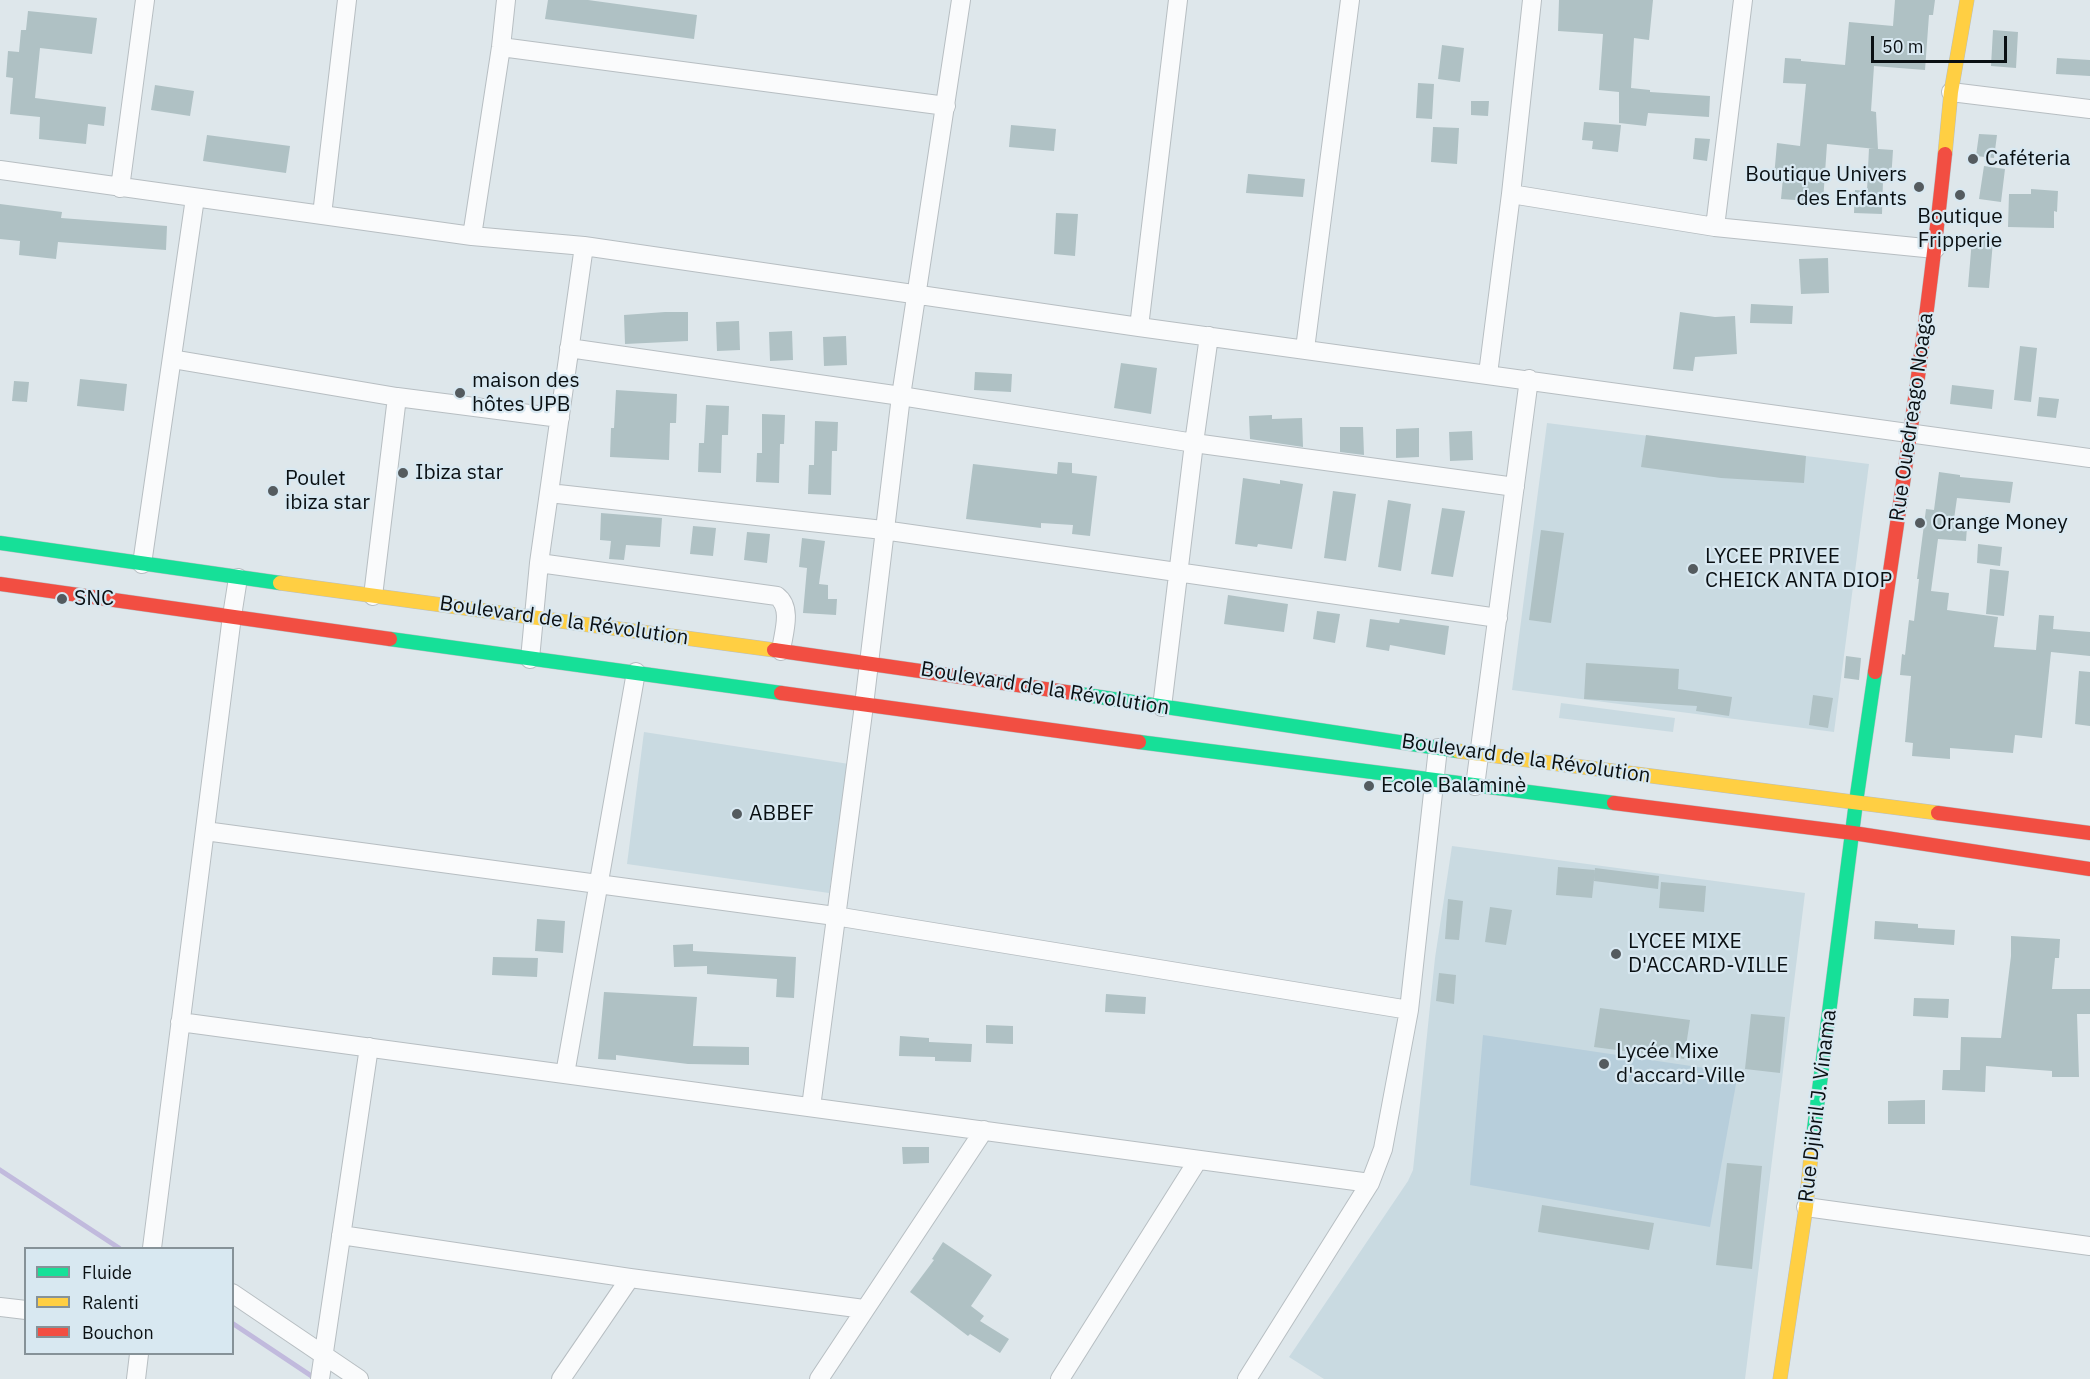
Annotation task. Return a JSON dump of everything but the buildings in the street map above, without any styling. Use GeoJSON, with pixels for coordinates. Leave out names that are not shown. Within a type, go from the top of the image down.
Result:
{"type":"FeatureCollection","features":[{"type":"Feature","properties":{"kind":"main road","name":"Rue Ouedreago Noaga"},"geometry":{"type":"LineString","coordinates":[[1852,833],[1911,431],[1935,249],[1951,92],[1967,0]]}},
{"type":"Feature","properties":{"kind":"main road","name":"Boulevard de la Révolution"},"geometry":{"type":"LineString","coordinates":[[0,543],[238,578],[534,615],[1481,754],[2090,834]]}},
{"type":"Feature","properties":{"kind":"main road","name":"Boulevard de la Révolution"},"geometry":{"type":"LineString","coordinates":[[0,584],[864,705],[1435,781],[1852,833],[2090,868]]}},
{"type":"Feature","properties":{"kind":"main road","name":"Rue Djibril J. Vinama"},"geometry":{"type":"LineString","coordinates":[[1780,1379],[1806,1207],[1818,1092],[1852,833]]}},
{"type":"Feature","properties":{"kind":"street"},"geometry":{"type":"LineString","coordinates":[[120,188],[145,0]]}},
{"type":"Feature","properties":{"kind":"street"},"geometry":{"type":"LineString","coordinates":[[322,215],[347,0]]}},
{"type":"Feature","properties":{"kind":"street"},"geometry":{"type":"LineString","coordinates":[[472,236],[506,0]]}},
{"type":"Feature","properties":{"kind":"street"},"geometry":{"type":"LineString","coordinates":[[811,1107],[864,705],[901,396],[961,0]]}},
{"type":"Feature","properties":{"kind":"street"},"geometry":{"type":"LineString","coordinates":[[1139,327],[1178,0]]}},
{"type":"Feature","properties":{"kind":"street"},"geometry":{"type":"LineString","coordinates":[[1305,349],[1350,0]]}},
{"type":"Feature","properties":{"kind":"street"},"geometry":{"type":"LineString","coordinates":[[1488,374],[1511,194],[1532,0]]}},
{"type":"Feature","properties":{"kind":"street"},"geometry":{"type":"LineString","coordinates":[[1715,227],[1743,0]]}},
{"type":"Feature","properties":{"kind":"street"},"geometry":{"type":"LineString","coordinates":[[501,47],[946,106]]}},
{"type":"Feature","properties":{"kind":"street"},"geometry":{"type":"LineString","coordinates":[[1951,92],[2090,109]]}},
{"type":"Feature","properties":{"kind":"street"},"geometry":{"type":"LineString","coordinates":[[0,170],[472,236],[584,246],[1139,327],[1911,431],[2090,458]]}},
{"type":"Feature","properties":{"kind":"street"},"geometry":{"type":"LineString","coordinates":[[1511,194],[1715,227],[1935,249]]}},
{"type":"Feature","properties":{"kind":"street"},"geometry":{"type":"LineString","coordinates":[[142,564],[195,198]]}},
{"type":"Feature","properties":{"kind":"street"},"geometry":{"type":"LineString","coordinates":[[530,658],[539,563],[584,246]]}},
{"type":"Feature","properties":{"kind":"street"},"geometry":{"type":"LineString","coordinates":[[1162,707],[1209,336]]}},
{"type":"Feature","properties":{"kind":"street"},"geometry":{"type":"LineString","coordinates":[[569,348],[901,396],[1194,443],[1515,487]]}},
{"type":"Feature","properties":{"kind":"street"},"geometry":{"type":"LineString","coordinates":[[172,359],[398,397],[560,418]]}},
{"type":"Feature","properties":{"kind":"street"},"geometry":{"type":"LineString","coordinates":[[1475,786],[1529,379]]}},
{"type":"Feature","properties":{"kind":"street"},"geometry":{"type":"LineString","coordinates":[[373,596],[398,397]]}},
{"type":"Feature","properties":{"kind":"street"},"geometry":{"type":"LineString","coordinates":[[549,493],[884,530],[1497,618]]}},
{"type":"Feature","properties":{"kind":"street"},"geometry":{"type":"LineString","coordinates":[[539,563],[777,596],[784,601],[786,608],[781,651]]}},
{"type":"Feature","properties":{"kind":"street"},"geometry":{"type":"LineString","coordinates":[[158,1245],[180,1022],[238,578]]}},
{"type":"Feature","properties":{"kind":"street"},"geometry":{"type":"LineString","coordinates":[[565,1074],[636,672]]}},
{"type":"Feature","properties":{"kind":"street"},"geometry":{"type":"LineString","coordinates":[[1246,1379],[1370,1183],[1383,1149],[1409,1010],[1438,748]]}},
{"type":"Feature","properties":{"kind":"street"},"geometry":{"type":"LineString","coordinates":[[205,831],[835,916],[1409,1010]]}},
{"type":"Feature","properties":{"kind":"street"},"geometry":{"type":"LineString","coordinates":[[180,1022],[1370,1183]]}},
{"type":"Feature","properties":{"kind":"street"},"geometry":{"type":"LineString","coordinates":[[320,1379],[369,1047]]}},
{"type":"Feature","properties":{"kind":"street"},"geometry":{"type":"LineString","coordinates":[[819,1379],[984,1131]]}},
{"type":"Feature","properties":{"kind":"street"},"geometry":{"type":"LineString","coordinates":[[1060,1379],[1198,1160]]}},
{"type":"Feature","properties":{"kind":"street"},"geometry":{"type":"LineString","coordinates":[[1806,1207],[2090,1246]]}},
{"type":"Feature","properties":{"kind":"street"},"geometry":{"type":"LineString","coordinates":[[341,1235],[630,1278],[864,1309]]}},
{"type":"Feature","properties":{"kind":"street"},"geometry":{"type":"LineString","coordinates":[[561,1379],[630,1278]]}},
{"type":"Feature","properties":{"kind":"street"},"geometry":{"type":"LineString","coordinates":[[234,1294],[359,1379]]}},
{"type":"Feature","properties":{"kind":"street"},"geometry":{"type":"LineString","coordinates":[[0,1307],[24,1310]]}},
{"type":"Feature","properties":{"kind":"street"},"geometry":{"type":"LineString","coordinates":[[136,1379],[139,1355]]}},
{"type":"Feature","properties":{"kind":"shaded area"},"geometry":{"type":"Polygon","coordinates":[[[1547,423],[1869,464],[1834,732],[1512,690],[1547,423]]]}},
{"type":"Feature","properties":{"kind":"shaded area"},"geometry":{"type":"Polygon","coordinates":[[[1561,703],[1675,718],[1673,732],[1559,718],[1561,703]]]}},
{"type":"Feature","properties":{"kind":"shaded area","name":"ABBEF"},"geometry":{"type":"Polygon","coordinates":[[[644,732],[849,764],[829,893],[627,864],[644,732]]]}},
{"type":"Feature","properties":{"kind":"shaded area","name":"Lycée Mixe d'accard-Ville"},"geometry":{"type":"Polygon","coordinates":[[[1452,846],[1805,893],[1745,1379],[1324,1379],[1289,1357],[1408,1181],[1413,1170],[1435,958],[1452,846]]]}},
{"type":"Feature","properties":{"kind":"shaded area"},"geometry":{"type":"Polygon","coordinates":[[[1483,1035],[1738,1073],[1710,1227],[1470,1185],[1483,1035]]]}},
{"type":"Feature","properties":{"kind":"waterway"},"geometry":{"type":"LineString","coordinates":[[0,1170],[117,1247]]}},
{"type":"Feature","properties":{"kind":"waterway"},"geometry":{"type":"LineString","coordinates":[[234,1324],[316,1379]]}},
{"type":"Feature","properties":{"kind":"traffic: fast"},"geometry":{"type":"LineString","coordinates":[[0,543],[280,583]]}},
{"type":"Feature","properties":{"kind":"traffic: fast"},"geometry":{"type":"LineString","coordinates":[[390,639],[781,693]]}},
{"type":"Feature","properties":{"kind":"traffic: fast"},"geometry":{"type":"LineString","coordinates":[[1812,1145],[1875,672]]}},
{"type":"Feature","properties":{"kind":"traffic: fast"},"geometry":{"type":"LineString","coordinates":[[1073,693],[1458,751]]}},
{"type":"Feature","properties":{"kind":"traffic: fast"},"geometry":{"type":"LineString","coordinates":[[1139,742],[1614,803]]}},
{"type":"Feature","properties":{"kind":"traffic: slow"},"geometry":{"type":"LineString","coordinates":[[1945,154],[1951,92],[1967,0]]}},
{"type":"Feature","properties":{"kind":"traffic: slow"},"geometry":{"type":"LineString","coordinates":[[280,583],[774,650]]}},
{"type":"Feature","properties":{"kind":"traffic: slow"},"geometry":{"type":"LineString","coordinates":[[1458,751],[1938,813]]}},
{"type":"Feature","properties":{"kind":"traffic: slow"},"geometry":{"type":"LineString","coordinates":[[1780,1379],[1806,1207],[1812,1145]]}},
{"type":"Feature","properties":{"kind":"traffic: jam"},"geometry":{"type":"LineString","coordinates":[[1875,672],[1922,348],[1945,154]]}},
{"type":"Feature","properties":{"kind":"traffic: jam"},"geometry":{"type":"LineString","coordinates":[[0,584],[390,639]]}},
{"type":"Feature","properties":{"kind":"traffic: jam"},"geometry":{"type":"LineString","coordinates":[[774,650],[1073,693]]}},
{"type":"Feature","properties":{"kind":"traffic: jam"},"geometry":{"type":"LineString","coordinates":[[781,693],[1139,742]]}},
{"type":"Feature","properties":{"kind":"traffic: jam"},"geometry":{"type":"LineString","coordinates":[[1614,803],[1853,833],[2090,869]]}},
{"type":"Feature","properties":{"kind":"traffic: jam"},"geometry":{"type":"LineString","coordinates":[[1938,813],[2090,833]]}},
{"type":"Feature","properties":{"kind":"place","name":"Caféteria"},"geometry":{"type":"Point","coordinates":[1973,159]}},
{"type":"Feature","properties":{"kind":"place","name":"Boutique Univers des Enfants"},"geometry":{"type":"Point","coordinates":[1919,187]}},
{"type":"Feature","properties":{"kind":"place","name":"Boutique Fripperie"},"geometry":{"type":"Point","coordinates":[1960,195]}},
{"type":"Feature","properties":{"kind":"place","name":"maison des hôtes UPB"},"geometry":{"type":"Point","coordinates":[460,393]}},
{"type":"Feature","properties":{"kind":"place","name":"Ibiza star"},"geometry":{"type":"Point","coordinates":[403,473]}},
{"type":"Feature","properties":{"kind":"place","name":"Poulet ibiza star"},"geometry":{"type":"Point","coordinates":[273,491]}},
{"type":"Feature","properties":{"kind":"place","name":"Orange Money"},"geometry":{"type":"Point","coordinates":[1920,523]}},
{"type":"Feature","properties":{"kind":"place","name":"LYCEE PRIVEE CHEICK ANTA DIOP"},"geometry":{"type":"Point","coordinates":[1693,569]}},
{"type":"Feature","properties":{"kind":"place","name":"SNC"},"geometry":{"type":"Point","coordinates":[62,599]}},
{"type":"Feature","properties":{"kind":"place","name":"Ecole Balaminè"},"geometry":{"type":"Point","coordinates":[1369,786]}},
{"type":"Feature","properties":{"kind":"place","name":"ABBEF"},"geometry":{"type":"Point","coordinates":[737,814]}},
{"type":"Feature","properties":{"kind":"place","name":"LYCEE MIXE D'ACCARD-VILLE"},"geometry":{"type":"Point","coordinates":[1616,954]}},
{"type":"Feature","properties":{"kind":"place","name":"Lycée Mixe d'accard-Ville"},"geometry":{"type":"Point","coordinates":[1604,1064]}}]}
